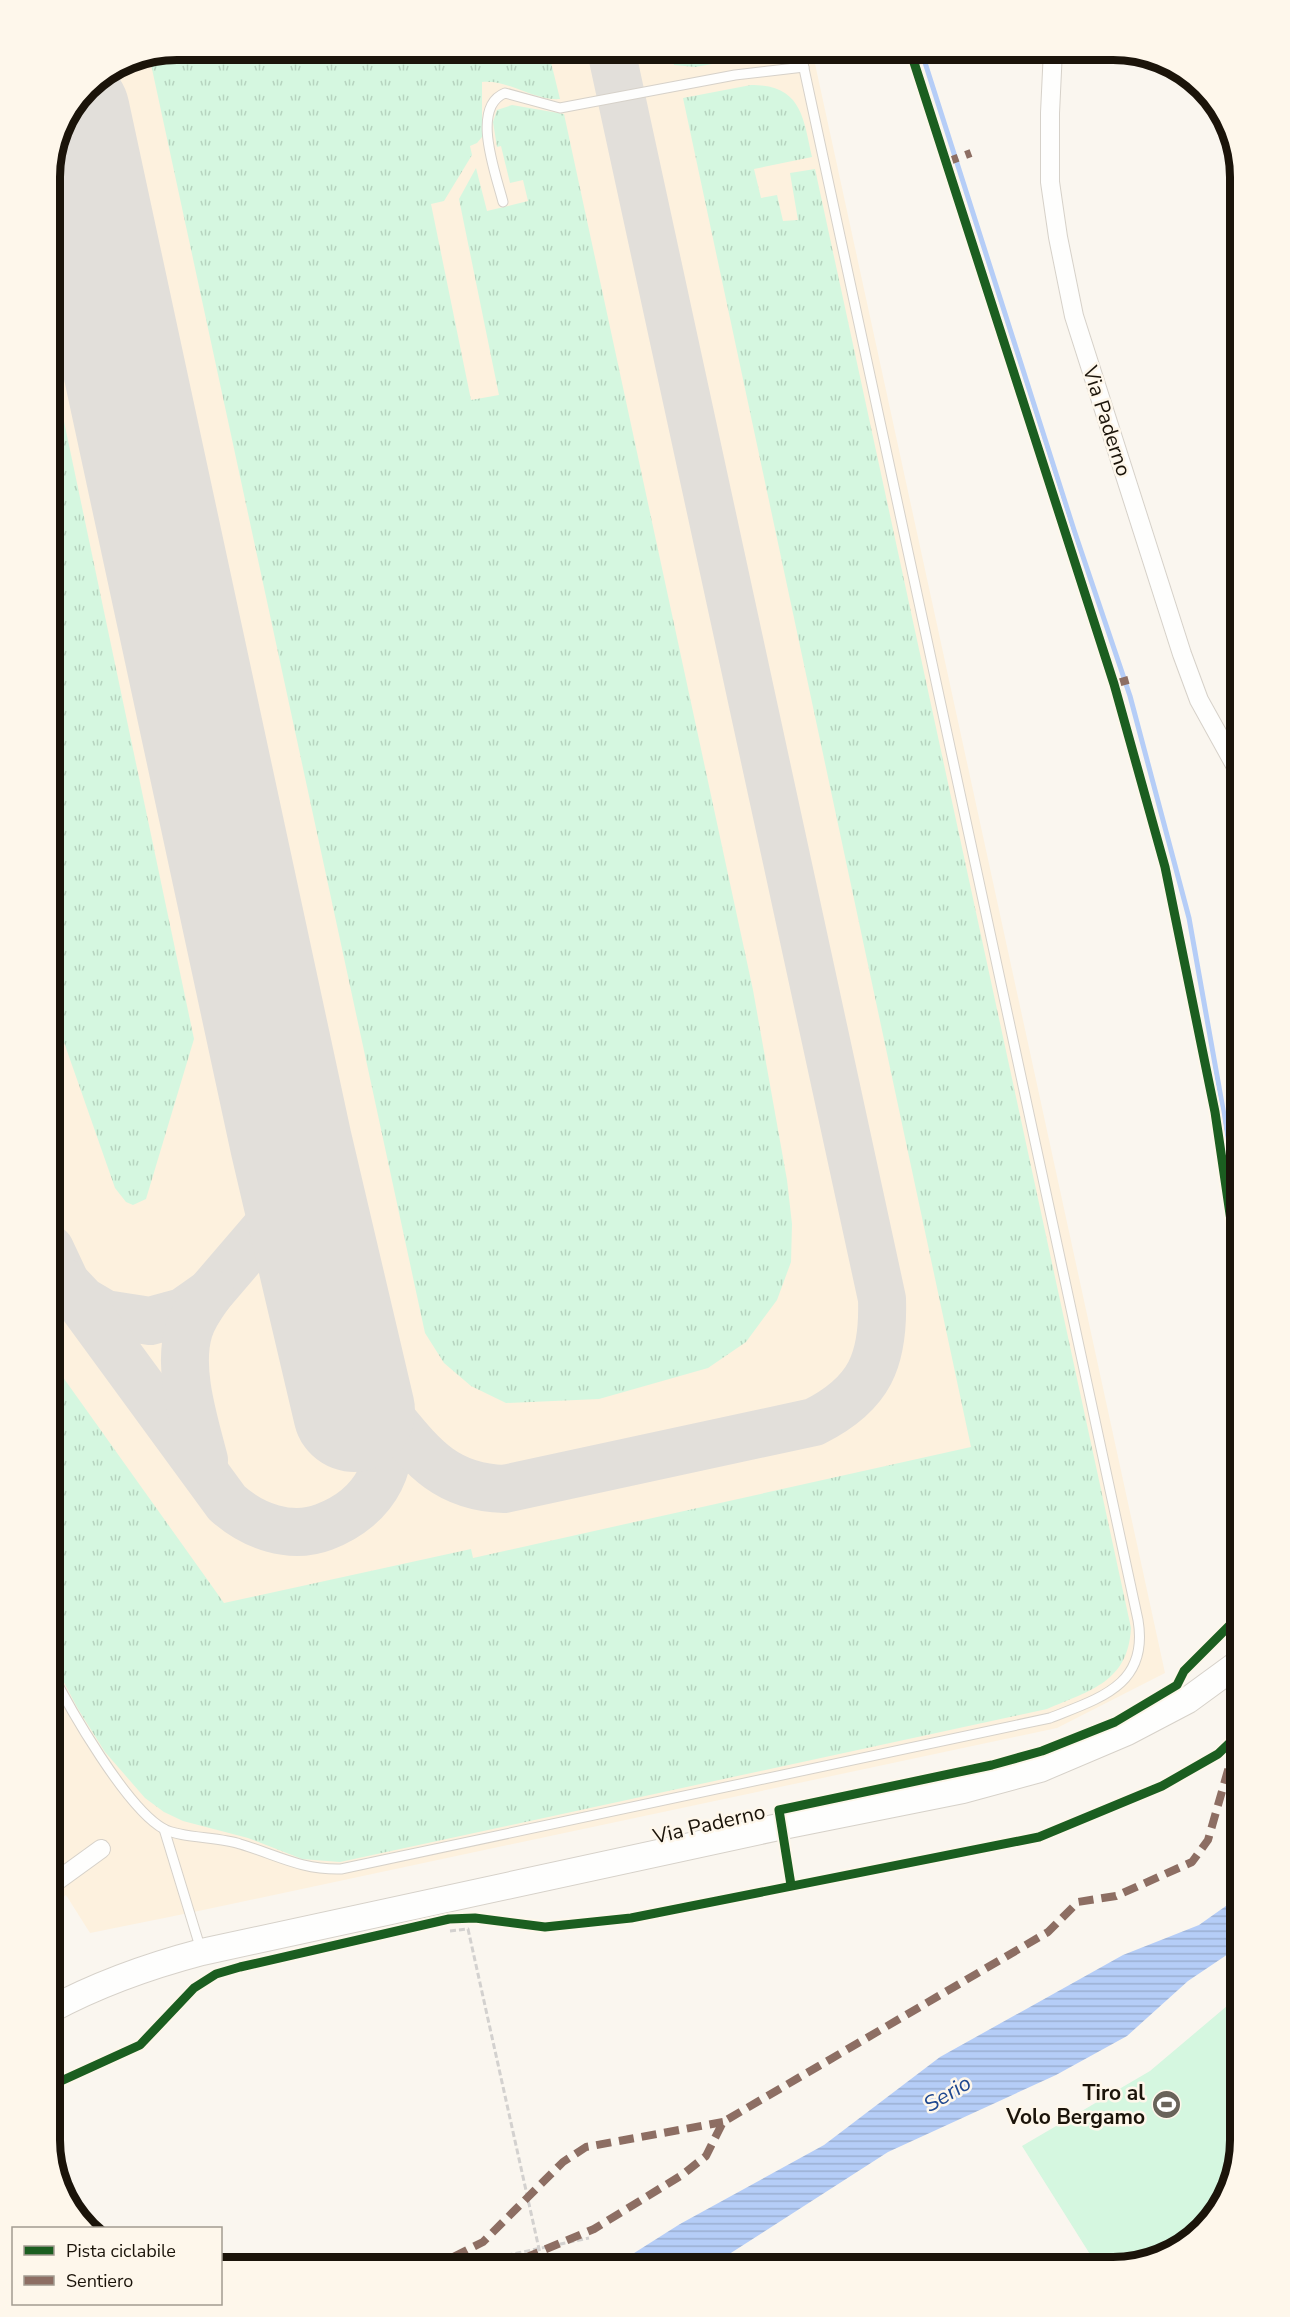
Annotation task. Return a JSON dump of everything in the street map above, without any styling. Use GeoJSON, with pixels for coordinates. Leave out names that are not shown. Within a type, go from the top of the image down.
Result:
{"type":"FeatureCollection","features":[{"type":"Feature","properties":{"kind":"street","name":"Via Paderno"},"geometry":{"type":"LineString","coordinates":[[1053,60],[1050,182],[1058,237],[1074,316],[1182,654],[1199,700],[1230,756]]}},
{"type":"Feature","properties":{"kind":"street","name":"Via Paderno"},"geometry":{"type":"LineString","coordinates":[[60,2004],[77,1995],[160,1963],[202,1952],[783,1826],[963,1790],[1040,1769],[1127,1731],[1188,1700],[1230,1669]]}},
{"type":"Feature","properties":{"kind":"street"},"geometry":{"type":"LineString","coordinates":[[60,1879],[101,1849]]}},
{"type":"Feature","properties":{"kind":"lane"},"geometry":{"type":"LineString","coordinates":[[60,1688],[76,1719],[120,1783],[140,1808],[164,1829],[233,1841],[301,1866],[341,1869],[1050,1718],[1115,1689],[1129,1676],[1138,1659],[1142,1640],[1138,1620],[802,60]]}},
{"type":"Feature","properties":{"kind":"lane"},"geometry":{"type":"LineString","coordinates":[[502,202],[489,144],[487,124],[488,111],[497,97],[505,93],[560,108],[735,75],[804,67]]}},
{"type":"Feature","properties":{"kind":"lane"},"geometry":{"type":"LineString","coordinates":[[164,1829],[202,1952]]}},
{"type":"Feature","properties":{"kind":"path"},"geometry":{"type":"LineString","coordinates":[[450,1931],[468,1929],[541,2257]]}},
{"type":"Feature","properties":{"kind":"path"},"geometry":{"type":"LineString","coordinates":[[498,2257],[589,2238]]}},
{"type":"Feature","properties":{"kind":"shaded area"},"geometry":{"type":"Polygon","coordinates":[[[169,60],[814,60],[1165,1673],[1057,1728],[90,1933],[66,1895],[60,1900],[60,169],[69,132],[89,100],[106,84],[139,66],[169,60]]]}},
{"type":"Feature","properties":{"kind":"green space"},"geometry":{"type":"Polygon","coordinates":[[[169,60],[550,60],[560,99],[540,97],[501,84],[482,82],[482,137],[470,146],[472,155],[444,201],[431,204],[471,400],[499,395],[459,199],[476,168],[487,211],[528,201],[523,180],[510,183],[501,146],[497,147],[493,122],[497,110],[512,105],[564,114],[753,990],[787,1180],[792,1224],[791,1262],[777,1300],[746,1342],[708,1368],[599,1399],[506,1403],[471,1386],[444,1363],[425,1333],[151,63],[154,62],[169,60]]]}},
{"type":"Feature","properties":{"kind":"green space"},"geometry":{"type":"Polygon","coordinates":[[[673,60],[735,60],[695,67],[674,65],[673,60]]]}},
{"type":"Feature","properties":{"kind":"green space"},"geometry":{"type":"Polygon","coordinates":[[[751,85],[768,86],[790,97],[797,106],[806,128],[812,157],[754,169],[761,198],[777,195],[783,221],[798,220],[790,173],[815,169],[1131,1628],[1128,1646],[1123,1661],[1104,1682],[1047,1709],[340,1862],[302,1859],[248,1838],[183,1821],[164,1812],[145,1798],[105,1752],[60,1675],[60,1373],[224,1603],[471,1549],[473,1558],[971,1447],[683,98],[751,85]]]}},
{"type":"Feature","properties":{"kind":"green space"},"geometry":{"type":"Polygon","coordinates":[[[60,402],[194,1039],[146,1199],[133,1205],[126,1202],[115,1188],[60,1031],[60,402]]]}},
{"type":"Feature","properties":{"kind":"green space","name":"Tiro al Volo Bergamo"},"geometry":{"type":"Polygon","coordinates":[[[1230,2003],[1230,2140],[1226,2170],[1218,2192],[1201,2217],[1172,2241],[1136,2255],[1092,2257],[1022,2146],[1150,2071],[1230,2003]]]}},
{"type":"Feature","properties":{"kind":"water","name":"Serio"},"geometry":{"type":"Polygon","coordinates":[[[1230,1903],[1230,1953],[1188,1981],[1127,2036],[1056,2075],[888,2152],[725,2257],[628,2257],[680,2224],[824,2145],[940,2057],[1123,1955],[1199,1925],[1230,1903]]]}},
{"type":"Feature","properties":{"kind":"waterway"},"geometry":{"type":"LineString","coordinates":[[924,60],[1074,530],[1130,696],[1189,918],[1230,1149]]}},
{"type":"Feature","properties":{"kind":"taxiway"},"geometry":{"type":"LineString","coordinates":[[380,1405],[406,1437],[432,1463],[463,1481],[482,1487],[504,1489],[814,1422],[849,1400],[861,1387],[870,1373],[880,1340],[882,1299],[613,60]]}},
{"type":"Feature","properties":{"kind":"taxiway"},"geometry":{"type":"LineString","coordinates":[[60,232],[74,251],[93,284],[109,318],[122,355]]}},
{"type":"Feature","properties":{"kind":"taxiway"},"geometry":{"type":"LineString","coordinates":[[60,1270],[66,1283],[83,1301],[105,1314],[150,1321],[183,1312],[210,1293],[271,1222],[284,1197],[291,1143]]}},
{"type":"Feature","properties":{"kind":"taxiway"},"geometry":{"type":"LineString","coordinates":[[66,1283],[227,1503],[248,1518],[272,1528],[298,1532],[324,1527],[358,1508],[370,1495],[380,1480],[389,1445],[387,1426],[381,1406],[352,1363],[335,1294],[314,1190]]}},
{"type":"Feature","properties":{"kind":"taxiway"},"geometry":{"type":"LineString","coordinates":[[204,1460],[188,1395],[185,1361],[189,1330],[198,1310],[210,1293]]}},
{"type":"Feature","properties":{"kind":"runway"},"geometry":{"type":"LineString","coordinates":[[72,126],[291,1143],[354,1411]]}},
{"type":"Feature","properties":{"kind":"marked path"},"geometry":{"type":"LineString","coordinates":[[944,163],[971,153]]}},
{"type":"Feature","properties":{"kind":"marked path"},"geometry":{"type":"LineString","coordinates":[[1114,684],[1135,678]]}},
{"type":"Feature","properties":{"kind":"marked path"},"geometry":{"type":"LineString","coordinates":[[527,2257],[594,2229],[682,2175],[706,2156],[723,2122],[1048,1932],[1078,1902],[1116,1896],[1192,1862],[1208,1840],[1230,1763]]}},
{"type":"Feature","properties":{"kind":"marked path"},"geometry":{"type":"LineString","coordinates":[[453,2257],[483,2242],[563,2162],[586,2147],[723,2122]]}},
{"type":"Feature","properties":{"kind":"cycle path"},"geometry":{"type":"LineString","coordinates":[[913,60],[1114,684],[1165,867],[1215,1112],[1230,1214]]}},
{"type":"Feature","properties":{"kind":"cycle path"},"geometry":{"type":"LineString","coordinates":[[791,1885],[779,1810],[992,1765],[1042,1751],[1115,1722],[1177,1685],[1184,1671],[1230,1625]]}},
{"type":"Feature","properties":{"kind":"cycle path"},"geometry":{"type":"LineString","coordinates":[[60,2081],[140,2045],[194,1988],[216,1974],[240,1967],[449,1919],[475,1918],[545,1927],[631,1918],[1039,1837],[1162,1786],[1218,1754],[1230,1743]]}},
{"type":"Feature","properties":{"kind":"place","name":"Tiro al Volo Bergamo"},"geometry":{"type":"Point","coordinates":[1166,2105]}}]}
